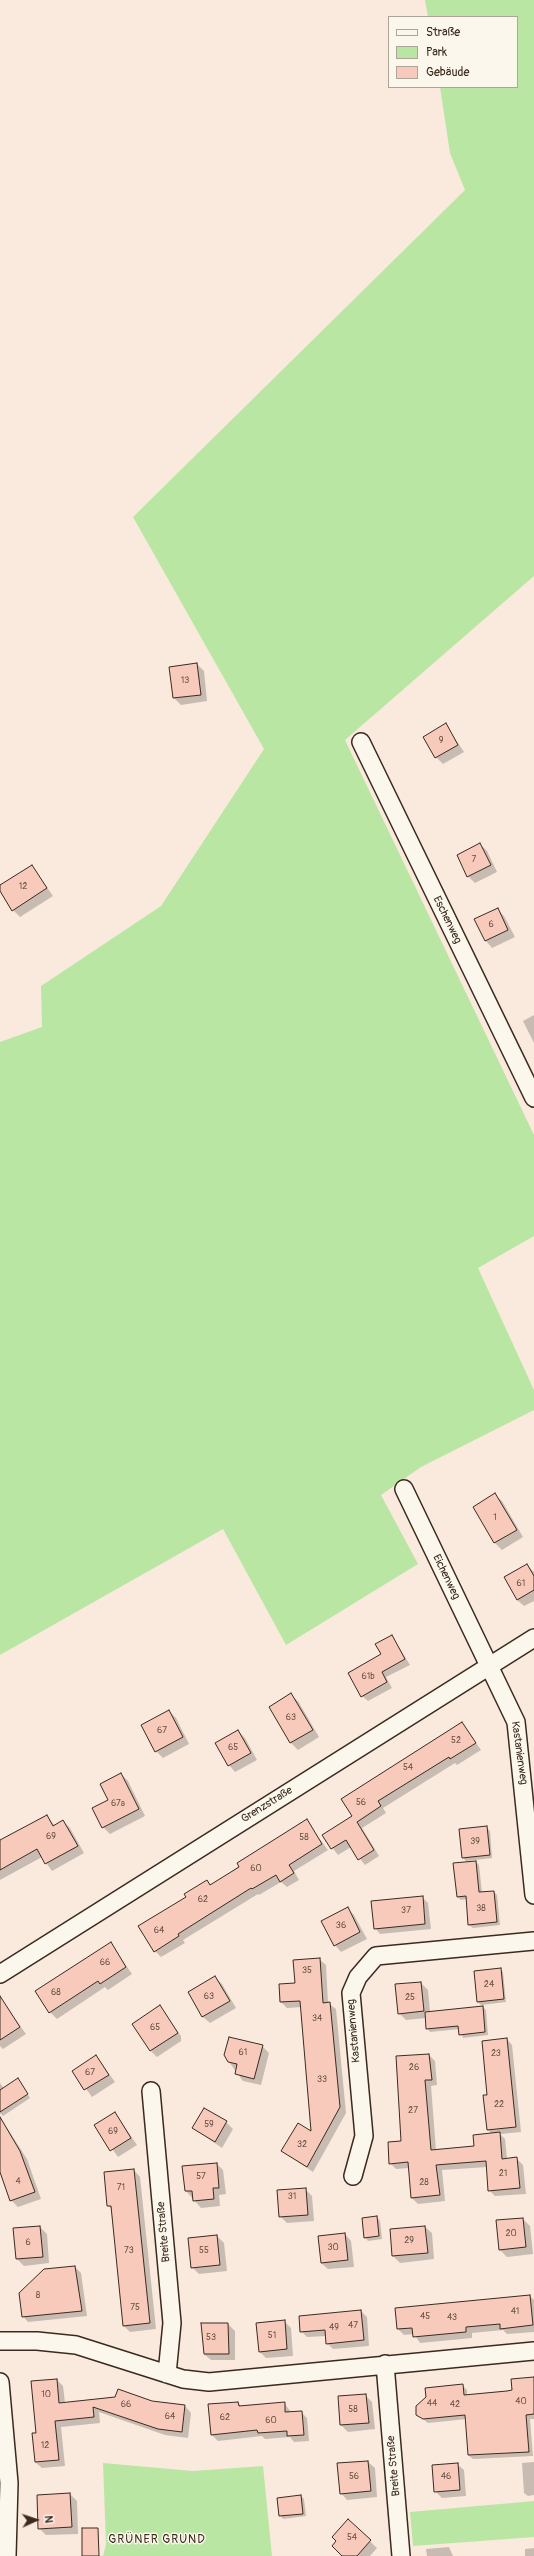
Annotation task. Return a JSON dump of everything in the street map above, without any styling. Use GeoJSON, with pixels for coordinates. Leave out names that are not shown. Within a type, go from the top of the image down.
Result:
{"type":"FeatureCollection","features":[{"type":"Feature","properties":{"kind":"street","name":"Eschenweg"},"geometry":{"type":"LineString","coordinates":[[361,742],[534,1098]]}},
{"type":"Feature","properties":{"kind":"street","name":"Eichenweg"},"geometry":{"type":"LineString","coordinates":[[404,1489],[489,1665]]}},
{"type":"Feature","properties":{"kind":"street","name":"Grenzstraße"},"geometry":{"type":"LineString","coordinates":[[0,1974],[534,1638]]}},
{"type":"Feature","properties":{"kind":"street","name":"Kastanienweg"},"geometry":{"type":"LineString","coordinates":[[489,1665],[516,1722],[534,1895]]}},
{"type":"Feature","properties":{"kind":"street","name":"Kastanienweg"},"geometry":{"type":"LineString","coordinates":[[353,2176],[364,2136],[351,1993],[358,1977],[376,1956],[534,1941]]}},
{"type":"Feature","properties":{"kind":"street","name":"Breite Straße"},"geometry":{"type":"LineString","coordinates":[[151,2091],[172,2323],[167,2374]]}},
{"type":"Feature","properties":{"kind":"street"},"geometry":{"type":"LineString","coordinates":[[0,2341],[37,2341],[76,2345],[183,2379],[209,2382],[385,2364],[534,2351]]}},
{"type":"Feature","properties":{"kind":"street","name":"Breite Straße"},"geometry":{"type":"LineString","coordinates":[[385,2364],[398,2552]]}},
{"type":"Feature","properties":{"kind":"street"},"geometry":{"type":"LineString","coordinates":[[0,2382],[9,2483],[7,2556]]}},
{"type":"Feature","properties":{"kind":"green space"},"geometry":{"type":"Polygon","coordinates":[[[425,0],[534,0],[534,576],[345,740],[534,1135],[534,1236],[478,1268],[534,1390],[534,1410],[421,1467],[381,1495],[418,1564],[286,1645],[223,1529],[0,1655],[0,1042],[42,1027],[41,986],[161,906],[264,749],[133,517],[465,190],[450,153],[440,88],[518,88],[518,16],[428,16],[425,0]]]}},
{"type":"Feature","properties":{"kind":"green space"},"geometry":{"type":"Polygon","coordinates":[[[103,2463],[193,2471],[263,2466],[272,2556],[103,2556],[106,2544],[103,2463]]]}},
{"type":"Feature","properties":{"kind":"green space"},"geometry":{"type":"Polygon","coordinates":[[[534,2501],[534,2537],[413,2546],[410,2512],[534,2501]]]}},
{"type":"Feature","properties":{"kind":"building"},"geometry":{"type":"Polygon","coordinates":[[[197,663],[201,695],[173,698],[169,667],[197,663]]]}},
{"type":"Feature","properties":{"kind":"building"},"geometry":{"type":"Polygon","coordinates":[[[446,723],[458,745],[435,758],[423,737],[446,723]]]}},
{"type":"Feature","properties":{"kind":"building"},"geometry":{"type":"Polygon","coordinates":[[[480,843],[491,865],[467,877],[457,855],[480,843]]]}},
{"type":"Feature","properties":{"kind":"building"},"geometry":{"type":"Polygon","coordinates":[[[32,865],[47,888],[12,911],[0,891],[0,885],[32,865]]]}},
{"type":"Feature","properties":{"kind":"building"},"geometry":{"type":"Polygon","coordinates":[[[498,908],[508,930],[485,941],[474,919],[498,908]]]}},
{"type":"Feature","properties":{"kind":"building"},"geometry":{"type":"Polygon","coordinates":[[[495,1493],[517,1530],[494,1543],[473,1507],[495,1493]]]}},
{"type":"Feature","properties":{"kind":"building"},"geometry":{"type":"Polygon","coordinates":[[[527,1564],[534,1576],[534,1590],[517,1600],[504,1577],[527,1564]]]}},
{"type":"Feature","properties":{"kind":"building"},"geometry":{"type":"Polygon","coordinates":[[[392,1635],[405,1659],[382,1672],[387,1682],[361,1697],[348,1673],[381,1654],[375,1644],[392,1635]]]}},
{"type":"Feature","properties":{"kind":"building"},"geometry":{"type":"Polygon","coordinates":[[[291,1693],[313,1730],[290,1743],[269,1707],[291,1693]]]}},
{"type":"Feature","properties":{"kind":"building"},"geometry":{"type":"Polygon","coordinates":[[[169,1710],[183,1737],[155,1752],[141,1725],[169,1710]]]}},
{"type":"Feature","properties":{"kind":"building"},"geometry":{"type":"Polygon","coordinates":[[[462,1722],[476,1743],[450,1759],[449,1757],[378,1801],[381,1806],[357,1822],[374,1850],[358,1860],[346,1840],[331,1849],[322,1835],[352,1816],[341,1799],[462,1722]]]}},
{"type":"Feature","properties":{"kind":"building"},"geometry":{"type":"Polygon","coordinates":[[[238,1730],[251,1753],[228,1766],[215,1743],[238,1730]]]}},
{"type":"Feature","properties":{"kind":"building"},"geometry":{"type":"Polygon","coordinates":[[[121,1773],[139,1809],[102,1828],[92,1808],[108,1800],[100,1784],[121,1773]]]}},
{"type":"Feature","properties":{"kind":"building"},"geometry":{"type":"Polygon","coordinates":[[[47,1815],[53,1826],[63,1820],[78,1846],[45,1864],[37,1849],[0,1870],[0,1840],[47,1815]]]}},
{"type":"Feature","properties":{"kind":"building"},"geometry":{"type":"Polygon","coordinates":[[[307,1819],[322,1844],[289,1865],[294,1873],[280,1882],[276,1875],[252,1889],[251,1888],[178,1934],[179,1936],[154,1952],[138,1926],[186,1897],[184,1894],[207,1880],[210,1885],[239,1867],[237,1863],[307,1819]]]}},
{"type":"Feature","properties":{"kind":"building"},"geometry":{"type":"Polygon","coordinates":[[[487,1826],[490,1855],[462,1858],[459,1829],[487,1826]]]}},
{"type":"Feature","properties":{"kind":"building"},"geometry":{"type":"Polygon","coordinates":[[[476,1861],[479,1892],[494,1891],[497,1922],[468,1925],[466,1896],[457,1897],[453,1863],[476,1861]]]}},
{"type":"Feature","properties":{"kind":"building"},"geometry":{"type":"Polygon","coordinates":[[[423,1896],[425,1924],[374,1929],[371,1901],[423,1896]]]}},
{"type":"Feature","properties":{"kind":"building"},"geometry":{"type":"Polygon","coordinates":[[[348,1907],[360,1932],[334,1946],[321,1921],[348,1907]]]}},
{"type":"Feature","properties":{"kind":"building"},"geometry":{"type":"Polygon","coordinates":[[[111,1942],[126,1967],[100,1984],[98,1981],[49,2013],[35,1991],[111,1942]]]}},
{"type":"Feature","properties":{"kind":"building"},"geometry":{"type":"Polygon","coordinates":[[[320,1958],[323,2003],[330,2002],[340,2107],[307,2167],[281,2151],[298,2123],[311,2131],[300,2001],[280,2002],[279,1984],[295,1983],[293,1960],[320,1958]]]}},
{"type":"Feature","properties":{"kind":"building"},"geometry":{"type":"Polygon","coordinates":[[[501,1968],[504,1999],[477,2002],[474,1971],[501,1968]]]}},
{"type":"Feature","properties":{"kind":"building"},"geometry":{"type":"Polygon","coordinates":[[[215,1976],[230,2001],[202,2017],[188,1992],[215,1976]]]}},
{"type":"Feature","properties":{"kind":"building"},"geometry":{"type":"Polygon","coordinates":[[[421,1982],[424,2011],[398,2014],[395,1984],[421,1982]]]}},
{"type":"Feature","properties":{"kind":"building"},"geometry":{"type":"Polygon","coordinates":[[[0,1996],[20,2027],[0,2040],[0,1996]]]}},
{"type":"Feature","properties":{"kind":"building"},"geometry":{"type":"Polygon","coordinates":[[[160,2005],[178,2033],[150,2051],[132,2024],[160,2005]]]}},
{"type":"Feature","properties":{"kind":"building"},"geometry":{"type":"Polygon","coordinates":[[[483,2006],[485,2032],[459,2035],[458,2026],[426,2029],[425,2012],[483,2006]]]}},
{"type":"Feature","properties":{"kind":"building"},"geometry":{"type":"Polygon","coordinates":[[[229,2037],[263,2045],[254,2079],[235,2074],[237,2064],[228,2062],[224,2055],[229,2037]]]}},
{"type":"Feature","properties":{"kind":"building"},"geometry":{"type":"Polygon","coordinates":[[[507,2038],[516,2127],[487,2130],[483,2095],[487,2095],[482,2041],[507,2038]]]}},
{"type":"Feature","properties":{"kind":"building"},"geometry":{"type":"Polygon","coordinates":[[[429,2054],[432,2080],[425,2080],[431,2150],[474,2146],[473,2135],[500,2132],[502,2159],[517,2157],[520,2188],[488,2191],[486,2161],[436,2165],[440,2195],[411,2198],[408,2162],[389,2164],[388,2142],[401,2141],[396,2056],[429,2054]]]}},
{"type":"Feature","properties":{"kind":"building"},"geometry":{"type":"Polygon","coordinates":[[[96,2055],[109,2075],[84,2090],[72,2071],[96,2055]]]}},
{"type":"Feature","properties":{"kind":"building"},"geometry":{"type":"Polygon","coordinates":[[[18,2078],[28,2094],[0,2112],[0,2090],[18,2078]]]}},
{"type":"Feature","properties":{"kind":"building"},"geometry":{"type":"Polygon","coordinates":[[[204,2108],[227,2121],[215,2142],[192,2128],[204,2108]]]}},
{"type":"Feature","properties":{"kind":"building"},"geometry":{"type":"Polygon","coordinates":[[[115,2112],[131,2138],[110,2151],[94,2125],[115,2112]]]}},
{"type":"Feature","properties":{"kind":"building"},"geometry":{"type":"Polygon","coordinates":[[[0,2117],[20,2151],[35,2192],[10,2201],[0,2172],[0,2117]]]}},
{"type":"Feature","properties":{"kind":"building"},"geometry":{"type":"Polygon","coordinates":[[[217,2163],[219,2188],[213,2188],[214,2199],[193,2201],[192,2191],[185,2191],[182,2166],[217,2163]]]}},
{"type":"Feature","properties":{"kind":"building"},"geometry":{"type":"Polygon","coordinates":[[[134,2169],[150,2323],[123,2326],[111,2206],[107,2206],[104,2172],[134,2169]]]}},
{"type":"Feature","properties":{"kind":"building"},"geometry":{"type":"Polygon","coordinates":[[[306,2188],[308,2215],[279,2217],[277,2190],[306,2188]]]}},
{"type":"Feature","properties":{"kind":"building"},"geometry":{"type":"Polygon","coordinates":[[[377,2216],[379,2236],[364,2238],[362,2218],[377,2216]]]}},
{"type":"Feature","properties":{"kind":"building"},"geometry":{"type":"Polygon","coordinates":[[[523,2218],[526,2247],[499,2250],[496,2220],[523,2218]]]}},
{"type":"Feature","properties":{"kind":"building"},"geometry":{"type":"Polygon","coordinates":[[[40,2226],[43,2257],[16,2259],[13,2228],[40,2226]]]}},
{"type":"Feature","properties":{"kind":"building"},"geometry":{"type":"Polygon","coordinates":[[[425,2226],[428,2253],[392,2256],[390,2229],[425,2226]]]}},
{"type":"Feature","properties":{"kind":"building"},"geometry":{"type":"Polygon","coordinates":[[[345,2233],[348,2260],[321,2263],[318,2236],[345,2233]]]}},
{"type":"Feature","properties":{"kind":"building"},"geometry":{"type":"Polygon","coordinates":[[[217,2235],[220,2265],[191,2268],[188,2238],[217,2235]]]}},
{"type":"Feature","properties":{"kind":"building"},"geometry":{"type":"Polygon","coordinates":[[[75,2266],[82,2311],[22,2317],[19,2293],[44,2269],[75,2266]]]}},
{"type":"Feature","properties":{"kind":"building"},"geometry":{"type":"Polygon","coordinates":[[[530,2295],[533,2325],[500,2329],[500,2324],[466,2327],[466,2332],[413,2337],[412,2328],[397,2329],[395,2308],[530,2295]]]}},
{"type":"Feature","properties":{"kind":"building"},"geometry":{"type":"Polygon","coordinates":[[[361,2310],[364,2340],[326,2344],[325,2330],[300,2332],[299,2316],[361,2310]]]}},
{"type":"Feature","properties":{"kind":"building"},"geometry":{"type":"Polygon","coordinates":[[[285,2320],[287,2349],[259,2352],[256,2323],[285,2320]]]}},
{"type":"Feature","properties":{"kind":"building"},"geometry":{"type":"Polygon","coordinates":[[[201,2323],[228,2323],[229,2354],[204,2354],[201,2323]]]}},
{"type":"Feature","properties":{"kind":"building"},"geometry":{"type":"Polygon","coordinates":[[[534,2377],[534,2414],[526,2415],[529,2452],[468,2455],[465,2415],[423,2419],[416,2415],[416,2406],[426,2397],[425,2388],[463,2384],[464,2395],[507,2391],[512,2390],[511,2379],[534,2377]]]}},
{"type":"Feature","properties":{"kind":"building"},"geometry":{"type":"Polygon","coordinates":[[[57,2379],[59,2403],[115,2397],[118,2389],[152,2401],[185,2405],[182,2432],[158,2429],[93,2407],[94,2417],[55,2421],[59,2460],[35,2462],[32,2433],[36,2433],[31,2381],[57,2379]]]}},
{"type":"Feature","properties":{"kind":"building"},"geometry":{"type":"Polygon","coordinates":[[[366,2394],[369,2423],[340,2425],[338,2396],[366,2394]]]}},
{"type":"Feature","properties":{"kind":"building"},"geometry":{"type":"Polygon","coordinates":[[[238,2402],[239,2406],[285,2402],[285,2412],[302,2411],[304,2435],[287,2436],[287,2431],[258,2433],[257,2430],[211,2435],[208,2404],[238,2402]]]}},
{"type":"Feature","properties":{"kind":"building"},"geometry":{"type":"Polygon","coordinates":[[[368,2461],[371,2491],[340,2494],[337,2463],[368,2461]]]}},
{"type":"Feature","properties":{"kind":"building"},"geometry":{"type":"Polygon","coordinates":[[[458,2463],[460,2490],[434,2492],[432,2465],[458,2463]]]}},
{"type":"Feature","properties":{"kind":"building"},"geometry":{"type":"Polygon","coordinates":[[[70,2493],[72,2527],[38,2529],[37,2495],[70,2493]]]}},
{"type":"Feature","properties":{"kind":"building"},"geometry":{"type":"Polygon","coordinates":[[[301,2495],[303,2514],[279,2516],[277,2498],[301,2495]]]}},
{"type":"Feature","properties":{"kind":"building"},"geometry":{"type":"Polygon","coordinates":[[[348,2519],[371,2540],[357,2556],[342,2556],[332,2546],[336,2541],[332,2537],[348,2519]]]}},
{"type":"Feature","properties":{"kind":"building"},"geometry":{"type":"Polygon","coordinates":[[[82,2528],[98,2528],[99,2556],[82,2556],[82,2528]]]}},
{"type":"Feature","properties":{"kind":"district","name":"GRÜNER GRUND"},"geometry":{"type":"Point","coordinates":[157,2540]}}]}
